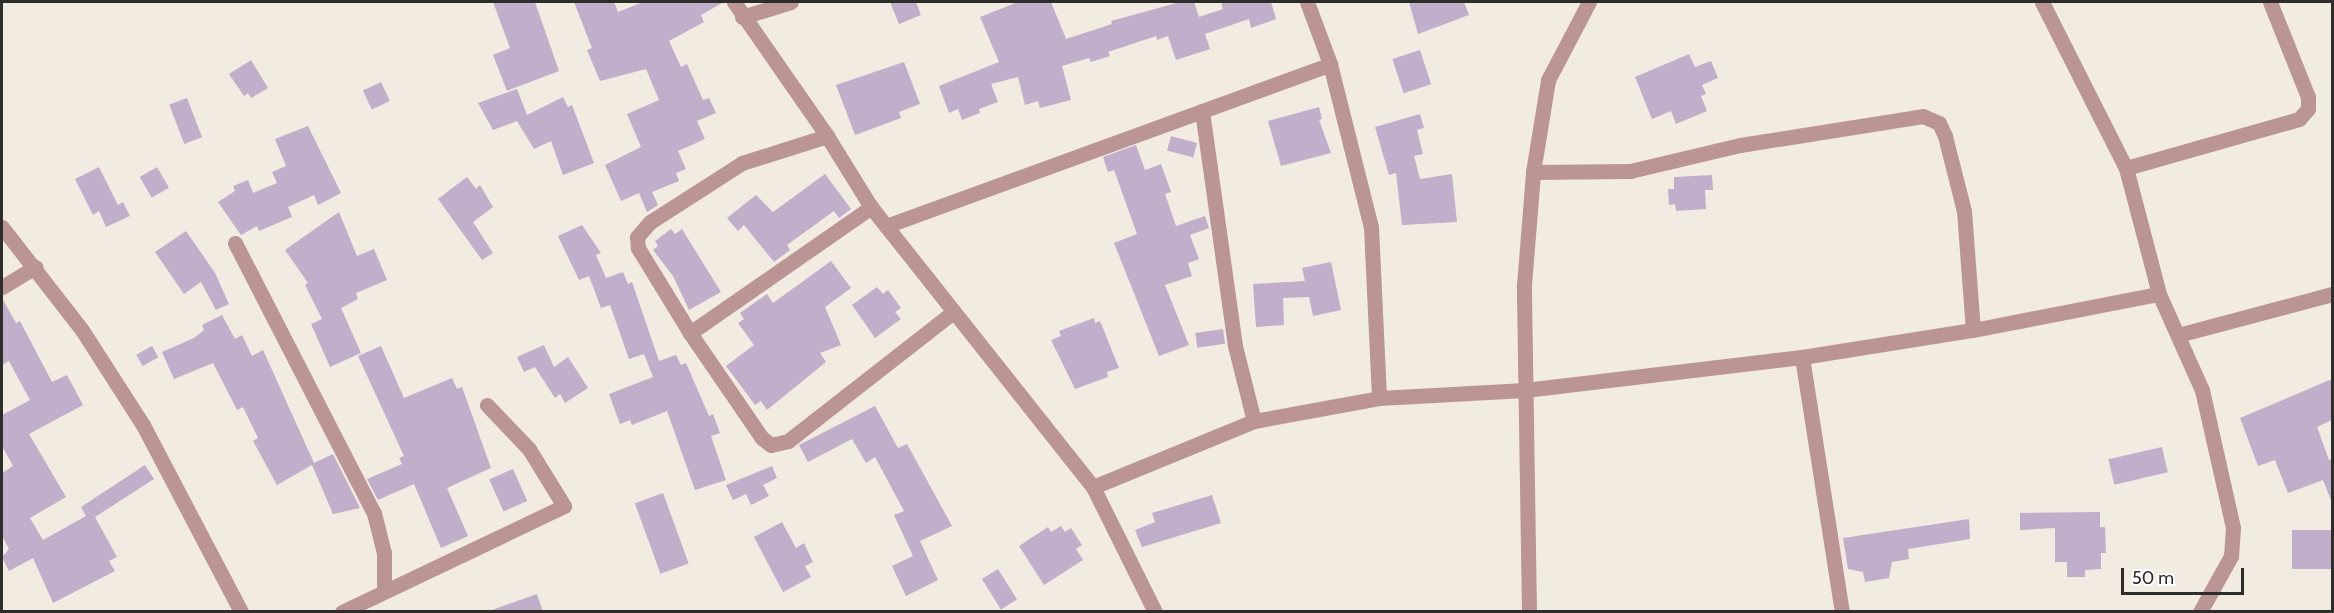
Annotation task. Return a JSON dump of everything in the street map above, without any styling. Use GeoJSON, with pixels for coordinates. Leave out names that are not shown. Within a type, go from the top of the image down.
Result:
{"type":"FeatureCollection","features":[{"type":"Feature","properties":{"kind":"street"},"geometry":{"type":"LineString","coordinates":[[734,2],[742,17],[827,136],[871,207],[1093,487],[1155,612]]}},
{"type":"Feature","properties":{"kind":"street"},"geometry":{"type":"LineString","coordinates":[[742,17],[791,2]]}},
{"type":"Feature","properties":{"kind":"street"},"geometry":{"type":"LineString","coordinates":[[1307,2],[1330,64],[1371,227],[1379,398]]}},
{"type":"Feature","properties":{"kind":"street"},"geometry":{"type":"LineString","coordinates":[[1529,612],[1524,285],[1533,172],[1548,80],[1589,2]]}},
{"type":"Feature","properties":{"kind":"street"},"geometry":{"type":"LineString","coordinates":[[2042,2],[2126,168],[2159,294],[2202,390],[2233,528],[2231,556],[2200,612]]}},
{"type":"Feature","properties":{"kind":"street"},"geometry":{"type":"LineString","coordinates":[[2126,168],[2299,119],[2308,109],[2308,97],[2270,2]]}},
{"type":"Feature","properties":{"kind":"street"},"geometry":{"type":"LineString","coordinates":[[886,226],[1330,64]]}},
{"type":"Feature","properties":{"kind":"street"},"geometry":{"type":"LineString","coordinates":[[1202,111],[1235,346],[1254,421]]}},
{"type":"Feature","properties":{"kind":"street"},"geometry":{"type":"LineString","coordinates":[[1533,172],[1630,171],[1740,145],[1923,116],[1939,123],[1946,136],[1964,211],[1972,330]]}},
{"type":"Feature","properties":{"kind":"street"},"geometry":{"type":"LineString","coordinates":[[827,136],[742,163],[642,228],[638,248],[690,333],[762,438],[779,446],[953,312]]}},
{"type":"Feature","properties":{"kind":"street"},"geometry":{"type":"LineString","coordinates":[[690,333],[871,207]]}},
{"type":"Feature","properties":{"kind":"street"},"geometry":{"type":"LineString","coordinates":[[2,227],[82,330],[143,425],[242,612]]}},
{"type":"Feature","properties":{"kind":"street"},"geometry":{"type":"LineString","coordinates":[[235,243],[374,513],[384,553],[384,588]]}},
{"type":"Feature","properties":{"kind":"street"},"geometry":{"type":"LineString","coordinates":[[2,287],[34,267]]}},
{"type":"Feature","properties":{"kind":"street"},"geometry":{"type":"LineString","coordinates":[[1093,487],[1254,421],[1379,398],[1525,390],[1802,357],[1972,330],[2159,294]]}},
{"type":"Feature","properties":{"kind":"street"},"geometry":{"type":"LineString","coordinates":[[2178,335],[2332,294]]}},
{"type":"Feature","properties":{"kind":"street"},"geometry":{"type":"LineString","coordinates":[[1802,357],[1842,612]]}},
{"type":"Feature","properties":{"kind":"street"},"geometry":{"type":"LineString","coordinates":[[342,612],[384,588],[564,506],[524,443],[488,405]]}},
{"type":"Feature","properties":{"kind":"building"},"geometry":{"type":"Polygon","coordinates":[[[493,2],[535,2],[559,71],[507,91],[493,55],[510,48],[493,2]]]}},
{"type":"Feature","properties":{"kind":"building"},"geometry":{"type":"Polygon","coordinates":[[[574,2],[614,2],[618,12],[643,2],[724,2],[701,15],[704,22],[669,41],[681,67],[687,64],[703,100],[709,98],[716,113],[697,121],[705,139],[678,151],[686,169],[676,173],[679,181],[652,192],[658,205],[647,212],[639,193],[621,201],[605,165],[641,147],[627,114],[659,100],[646,69],[600,81],[587,50],[592,48],[574,2]]]}},
{"type":"Feature","properties":{"kind":"building"},"geometry":{"type":"Polygon","coordinates":[[[890,2],[916,2],[921,15],[899,24],[890,2]]]}},
{"type":"Feature","properties":{"kind":"building"},"geometry":{"type":"Polygon","coordinates":[[[1018,2],[1051,2],[1066,39],[1112,24],[1111,21],[1180,2],[1194,2],[1199,17],[1223,9],[1221,2],[1271,2],[1276,19],[1251,28],[1249,19],[1205,34],[1210,49],[1176,60],[1168,36],[1157,40],[1156,36],[1108,52],[1110,56],[1091,62],[1089,58],[1062,66],[1071,100],[1040,108],[1038,101],[1025,105],[1018,77],[991,84],[998,102],[979,109],[980,113],[962,120],[958,109],[949,113],[939,86],[999,62],[980,17],[1018,2]]]}},
{"type":"Feature","properties":{"kind":"building"},"geometry":{"type":"Polygon","coordinates":[[[1409,2],[1464,2],[1469,15],[1418,34],[1409,2]]]}},
{"type":"Feature","properties":{"kind":"building"},"geometry":{"type":"Polygon","coordinates":[[[1420,50],[1431,84],[1404,93],[1392,59],[1420,50]]]}},
{"type":"Feature","properties":{"kind":"building"},"geometry":{"type":"Polygon","coordinates":[[[1689,54],[1695,67],[1711,61],[1718,78],[1702,85],[1706,94],[1701,96],[1707,111],[1676,124],[1671,111],[1652,119],[1635,77],[1689,54]]]}},
{"type":"Feature","properties":{"kind":"building"},"geometry":{"type":"Polygon","coordinates":[[[251,60],[268,88],[251,98],[248,93],[244,96],[229,74],[251,60]]]}},
{"type":"Feature","properties":{"kind":"building"},"geometry":{"type":"Polygon","coordinates":[[[904,62],[920,104],[899,112],[901,118],[855,135],[836,85],[904,62]]]}},
{"type":"Feature","properties":{"kind":"building"},"geometry":{"type":"Polygon","coordinates":[[[381,82],[390,101],[372,109],[363,90],[381,82]]]}},
{"type":"Feature","properties":{"kind":"building"},"geometry":{"type":"Polygon","coordinates":[[[517,89],[527,115],[563,97],[568,107],[572,105],[594,163],[563,175],[551,141],[534,149],[517,121],[493,130],[478,103],[517,89]]]}},
{"type":"Feature","properties":{"kind":"building"},"geometry":{"type":"Polygon","coordinates":[[[187,98],[202,137],[184,144],[169,105],[187,98]]]}},
{"type":"Feature","properties":{"kind":"building"},"geometry":{"type":"Polygon","coordinates":[[[1319,107],[1322,119],[1319,120],[1331,153],[1281,166],[1268,121],[1319,107]]]}},
{"type":"Feature","properties":{"kind":"building"},"geometry":{"type":"Polygon","coordinates":[[[1420,114],[1424,128],[1417,130],[1423,154],[1414,156],[1420,179],[1452,174],[1457,222],[1402,225],[1396,173],[1389,175],[1375,127],[1420,114]]]}},
{"type":"Feature","properties":{"kind":"building"},"geometry":{"type":"Polygon","coordinates":[[[308,126],[341,193],[318,205],[314,195],[288,207],[292,217],[259,231],[257,226],[241,235],[218,202],[235,191],[233,186],[248,180],[253,193],[277,183],[272,172],[286,166],[275,139],[308,126]]]}},
{"type":"Feature","properties":{"kind":"building"},"geometry":{"type":"Polygon","coordinates":[[[1171,136],[1197,143],[1193,157],[1167,150],[1171,136]]]}},
{"type":"Feature","properties":{"kind":"building"},"geometry":{"type":"Polygon","coordinates":[[[1136,145],[1145,170],[1161,164],[1171,192],[1165,194],[1176,226],[1205,216],[1209,228],[1190,235],[1199,259],[1188,263],[1192,276],[1165,285],[1189,345],[1159,356],[1114,243],[1137,234],[1114,170],[1108,172],[1103,157],[1136,145]]]}},
{"type":"Feature","properties":{"kind":"building"},"geometry":{"type":"Polygon","coordinates":[[[99,167],[118,205],[123,202],[130,216],[106,227],[99,211],[93,215],[75,179],[99,167]]]}},
{"type":"Feature","properties":{"kind":"building"},"geometry":{"type":"Polygon","coordinates":[[[157,167],[169,188],[152,198],[140,177],[157,167]]]}},
{"type":"Feature","properties":{"kind":"building"},"geometry":{"type":"Polygon","coordinates":[[[825,174],[851,209],[839,218],[834,211],[787,245],[790,250],[774,262],[744,225],[738,231],[727,218],[756,195],[773,212],[825,174]]]}},
{"type":"Feature","properties":{"kind":"building"},"geometry":{"type":"Polygon","coordinates":[[[1712,175],[1713,190],[1705,190],[1706,209],[1676,211],[1675,204],[1669,205],[1668,189],[1674,189],[1674,177],[1712,175]]]}},
{"type":"Feature","properties":{"kind":"building"},"geometry":{"type":"Polygon","coordinates":[[[467,177],[476,189],[480,185],[493,207],[473,222],[493,253],[482,260],[438,199],[467,177]]]}},
{"type":"Feature","properties":{"kind":"building"},"geometry":{"type":"Polygon","coordinates":[[[339,212],[357,256],[374,249],[387,280],[356,293],[358,299],[341,308],[361,353],[330,367],[311,324],[322,319],[305,285],[308,283],[285,250],[339,212]]]}},
{"type":"Feature","properties":{"kind":"building"},"geometry":{"type":"Polygon","coordinates":[[[582,225],[601,253],[596,255],[606,278],[623,272],[628,284],[632,282],[659,361],[676,355],[681,365],[686,363],[709,416],[713,414],[720,433],[711,436],[726,480],[695,490],[667,411],[632,425],[630,420],[620,424],[609,394],[653,377],[644,354],[629,359],[610,305],[601,308],[589,276],[579,280],[558,236],[582,225]]]}},
{"type":"Feature","properties":{"kind":"building"},"geometry":{"type":"Polygon","coordinates":[[[671,229],[675,234],[682,229],[721,292],[689,310],[673,276],[653,250],[658,246],[655,241],[671,229]]]}},
{"type":"Feature","properties":{"kind":"building"},"geometry":{"type":"Polygon","coordinates":[[[186,231],[215,273],[229,304],[216,310],[201,282],[184,294],[155,252],[186,231]]]}},
{"type":"Feature","properties":{"kind":"building"},"geometry":{"type":"Polygon","coordinates":[[[831,261],[851,288],[825,307],[841,345],[820,353],[826,362],[767,410],[761,401],[755,405],[726,366],[754,345],[738,323],[744,319],[740,313],[767,294],[773,303],[831,261]]]}},
{"type":"Feature","properties":{"kind":"building"},"geometry":{"type":"Polygon","coordinates":[[[1331,262],[1341,310],[1313,316],[1309,297],[1283,298],[1284,325],[1256,327],[1253,284],[1305,281],[1302,268],[1331,262]]]}},
{"type":"Feature","properties":{"kind":"building"},"geometry":{"type":"Polygon","coordinates":[[[877,287],[883,294],[888,290],[901,308],[895,312],[901,319],[875,338],[852,305],[877,287]]]}},
{"type":"Feature","properties":{"kind":"building"},"geometry":{"type":"Polygon","coordinates":[[[2,298],[16,323],[20,321],[52,382],[67,375],[83,405],[29,434],[66,497],[30,518],[43,540],[86,516],[81,507],[145,465],[154,479],[95,517],[117,557],[109,561],[115,571],[53,603],[33,558],[9,571],[2,557],[9,549],[2,536],[2,473],[13,466],[2,446],[2,415],[30,400],[9,361],[2,365],[2,298]]]}},
{"type":"Feature","properties":{"kind":"building"},"geometry":{"type":"Polygon","coordinates":[[[222,315],[235,339],[242,335],[252,356],[263,350],[314,463],[333,454],[360,508],[333,514],[312,465],[277,485],[253,441],[258,438],[243,407],[237,410],[213,363],[174,379],[162,352],[194,338],[204,330],[202,325],[222,315]]]}},
{"type":"Feature","properties":{"kind":"building"},"geometry":{"type":"Polygon","coordinates":[[[1094,318],[1095,323],[1100,321],[1119,368],[1107,372],[1108,377],[1075,389],[1051,340],[1061,336],[1059,331],[1094,318]]]}},
{"type":"Feature","properties":{"kind":"building"},"geometry":{"type":"Polygon","coordinates":[[[1223,329],[1225,344],[1197,348],[1195,333],[1223,329]]]}},
{"type":"Feature","properties":{"kind":"building"},"geometry":{"type":"Polygon","coordinates":[[[544,345],[554,367],[568,357],[588,388],[565,403],[560,394],[555,398],[535,367],[524,372],[517,357],[544,345]]]}},
{"type":"Feature","properties":{"kind":"building"},"geometry":{"type":"Polygon","coordinates":[[[152,346],[158,357],[143,366],[136,355],[152,346]]]}},
{"type":"Feature","properties":{"kind":"building"},"geometry":{"type":"Polygon","coordinates":[[[381,346],[404,398],[452,378],[457,389],[462,387],[491,468],[447,488],[468,536],[441,548],[414,484],[378,500],[367,479],[402,464],[399,458],[404,456],[358,356],[381,346]]]}},
{"type":"Feature","properties":{"kind":"building"},"geometry":{"type":"Polygon","coordinates":[[[2332,379],[2332,420],[2317,427],[2329,460],[2332,459],[2332,503],[2323,480],[2288,493],[2275,460],[2258,466],[2240,418],[2332,379]]]}},
{"type":"Feature","properties":{"kind":"building"},"geometry":{"type":"Polygon","coordinates":[[[875,406],[898,448],[907,444],[952,526],[920,541],[938,580],[906,596],[892,566],[913,556],[894,515],[904,511],[875,457],[866,463],[852,439],[808,462],[799,445],[875,406]]]}},
{"type":"Feature","properties":{"kind":"building"},"geometry":{"type":"Polygon","coordinates":[[[2162,447],[2168,472],[2114,485],[2108,459],[2162,447]]]}},
{"type":"Feature","properties":{"kind":"building"},"geometry":{"type":"Polygon","coordinates":[[[772,466],[777,478],[763,485],[769,496],[751,505],[746,494],[733,500],[726,485],[772,466]]]}},
{"type":"Feature","properties":{"kind":"building"},"geometry":{"type":"Polygon","coordinates":[[[513,469],[527,501],[503,512],[489,480],[513,469]]]}},
{"type":"Feature","properties":{"kind":"building"},"geometry":{"type":"Polygon","coordinates":[[[663,493],[689,563],[660,574],[635,503],[663,493]]]}},
{"type":"Feature","properties":{"kind":"building"},"geometry":{"type":"Polygon","coordinates":[[[1212,495],[1221,523],[1142,547],[1135,530],[1155,522],[1152,513],[1212,495]]]}},
{"type":"Feature","properties":{"kind":"building"},"geometry":{"type":"Polygon","coordinates":[[[2100,512],[2100,527],[2105,527],[2106,553],[2101,553],[2101,569],[2085,570],[2085,577],[2067,577],[2067,562],[2055,562],[2055,528],[2020,530],[2020,513],[2100,512]]]}},
{"type":"Feature","properties":{"kind":"building"},"geometry":{"type":"Polygon","coordinates":[[[1969,519],[1970,539],[1908,549],[1909,559],[1892,562],[1889,578],[1865,582],[1863,572],[1848,569],[1843,538],[1969,519]]]}},
{"type":"Feature","properties":{"kind":"building"},"geometry":{"type":"Polygon","coordinates":[[[782,522],[796,548],[804,543],[813,562],[805,566],[811,577],[783,592],[754,537],[782,522]]]}},
{"type":"Feature","properties":{"kind":"building"},"geometry":{"type":"Polygon","coordinates":[[[1061,526],[1065,532],[1071,528],[1082,545],[1076,549],[1083,560],[1044,585],[1019,546],[1048,527],[1051,532],[1061,526]]]}},
{"type":"Feature","properties":{"kind":"building"},"geometry":{"type":"Polygon","coordinates":[[[2292,530],[2332,530],[2332,569],[2292,569],[2292,530]]]}},
{"type":"Feature","properties":{"kind":"building"},"geometry":{"type":"Polygon","coordinates":[[[998,569],[1017,600],[1001,610],[982,579],[998,569]]]}},
{"type":"Feature","properties":{"kind":"building"},"geometry":{"type":"Polygon","coordinates":[[[537,594],[543,612],[492,612],[492,610],[537,594]]]}}]}
